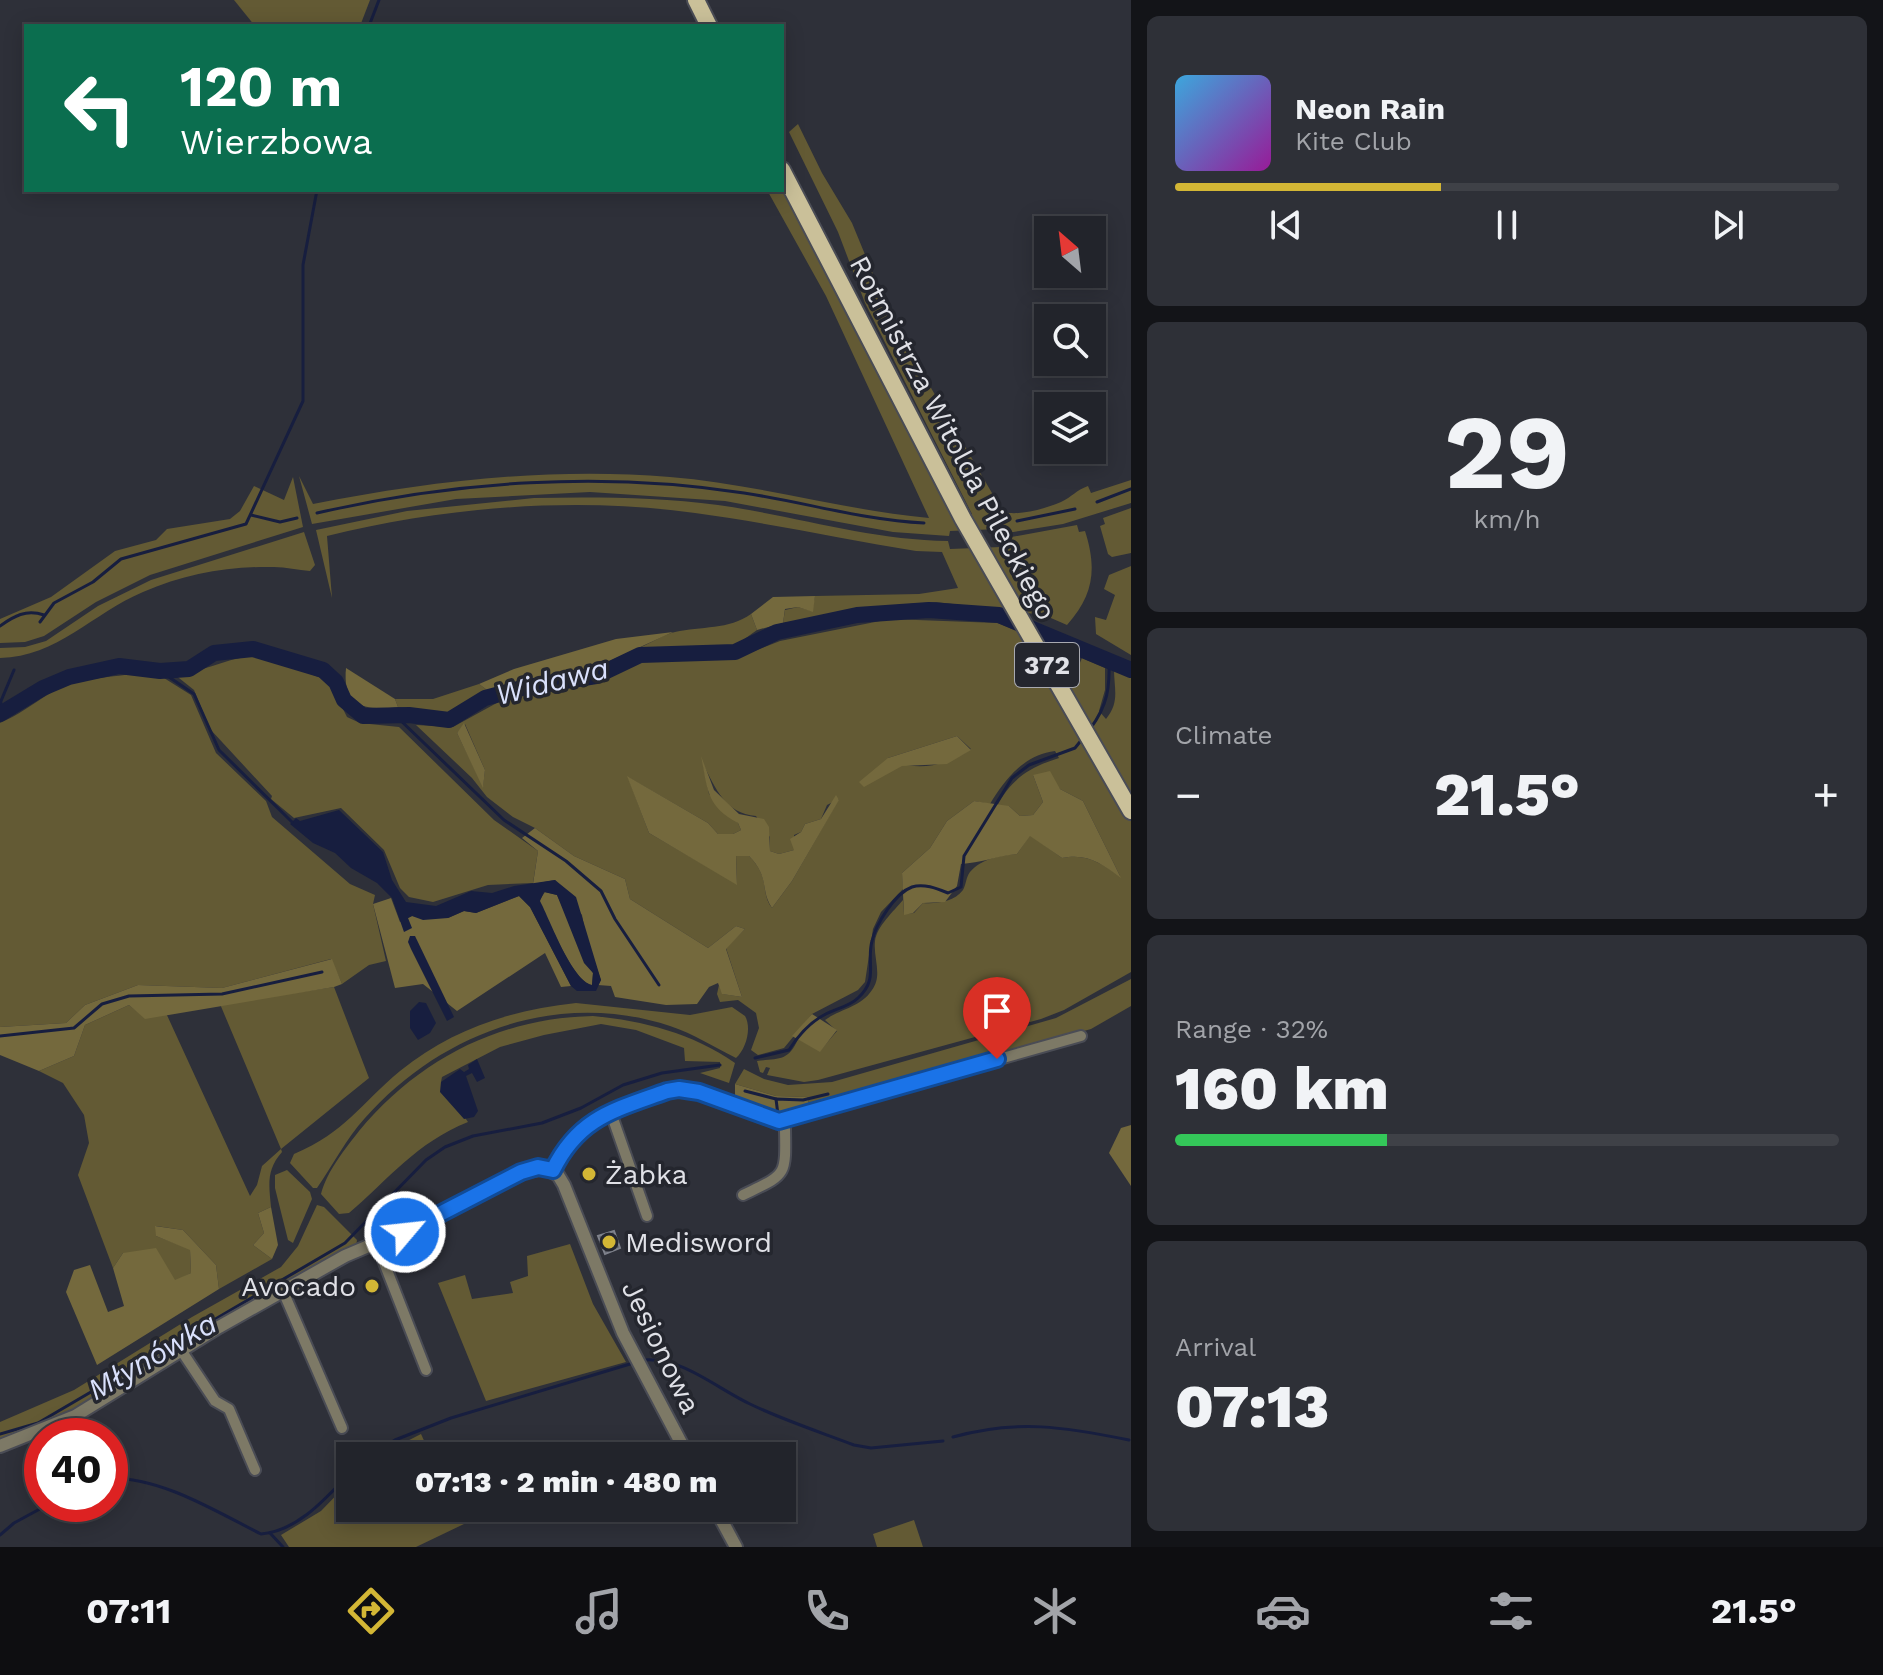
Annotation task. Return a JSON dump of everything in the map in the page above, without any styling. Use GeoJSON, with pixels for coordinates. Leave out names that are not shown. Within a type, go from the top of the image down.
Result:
{"type":"FeatureCollection","features":[{"type":"Feature","properties":{"kind":"main road"},"geometry":{"type":"LineString","coordinates":[[696,0],[708,24]]}},
{"type":"Feature","properties":{"kind":"main road","name":"Rotmistrza Witolda Pileckiego"},"geometry":{"type":"LineString","coordinates":[[784,174],[963,519],[1131,811]]}},
{"type":"Feature","properties":{"kind":"street"},"geometry":{"type":"LineString","coordinates":[[779,1121],[1081,1036]]}},
{"type":"Feature","properties":{"kind":"street"},"geometry":{"type":"LineString","coordinates":[[0,1446],[75,1416],[283,1291],[376,1242],[418,1225],[521,1172],[538,1167],[553,1170],[562,1152],[592,1121],[679,1089],[699,1092],[779,1121],[785,1129],[785,1170],[779,1177],[743,1195]]}},
{"type":"Feature","properties":{"kind":"street"},"geometry":{"type":"LineString","coordinates":[[611,1113],[647,1216]]}},
{"type":"Feature","properties":{"kind":"street","name":"Jesionowa"},"geometry":{"type":"LineString","coordinates":[[553,1170],[564,1185],[623,1333],[681,1442]]}},
{"type":"Feature","properties":{"kind":"street"},"geometry":{"type":"LineString","coordinates":[[376,1242],[426,1370]]}},
{"type":"Feature","properties":{"kind":"street"},"geometry":{"type":"LineString","coordinates":[[283,1291],[342,1428]]}},
{"type":"Feature","properties":{"kind":"street"},"geometry":{"type":"LineString","coordinates":[[181,1350],[215,1401],[229,1409],[255,1470]]}},
{"type":"Feature","properties":{"kind":"street"},"geometry":{"type":"LineString","coordinates":[[723,1522],[736,1547]]}},
{"type":"Feature","properties":{"kind":"shaded area"},"geometry":{"type":"Polygon","coordinates":[[[234,0],[370,0],[361,24],[253,24],[234,0]]]}},
{"type":"Feature","properties":{"kind":"shaded area"},"geometry":{"type":"Polygon","coordinates":[[[798,124],[852,223],[885,303],[916,362],[1003,512],[1040,509],[1061,502],[1088,486],[1091,493],[1131,480],[1131,503],[1063,524],[1001,534],[1000,529],[950,531],[949,536],[893,532],[725,501],[590,492],[456,499],[312,524],[299,476],[313,504],[491,478],[625,474],[703,480],[929,518],[826,296],[768,192],[784,190],[955,523],[972,514],[865,303],[838,232],[789,132],[798,124]]]}},
{"type":"Feature","properties":{"kind":"shaded area"},"geometry":{"type":"Polygon","coordinates":[[[293,477],[303,527],[150,575],[96,602],[44,636],[25,642],[0,643],[0,619],[51,597],[115,551],[156,540],[167,529],[230,519],[240,511],[254,486],[284,500],[293,477]]]}},
{"type":"Feature","properties":{"kind":"shaded area"},"geometry":{"type":"Polygon","coordinates":[[[534,498],[626,498],[718,505],[861,532],[948,541],[950,549],[1001,547],[1001,539],[1077,525],[1079,532],[1085,531],[1089,544],[1091,581],[1083,603],[1067,625],[1044,615],[936,602],[857,608],[823,619],[783,623],[785,610],[798,607],[812,611],[815,596],[919,594],[958,588],[942,552],[916,551],[695,513],[603,505],[557,505],[463,511],[327,536],[332,598],[316,530],[407,511],[534,498]]]}},
{"type":"Feature","properties":{"kind":"shaded area"},"geometry":{"type":"Polygon","coordinates":[[[1131,508],[1131,553],[1112,557],[1108,554],[1100,526],[1105,524],[1103,518],[1131,508]]]}},
{"type":"Feature","properties":{"kind":"shaded area"},"geometry":{"type":"Polygon","coordinates":[[[304,532],[315,565],[310,571],[278,567],[240,568],[175,580],[125,601],[57,642],[20,656],[0,658],[0,648],[25,647],[46,641],[98,606],[151,580],[304,532]]]}},
{"type":"Feature","properties":{"kind":"shaded area"},"geometry":{"type":"Polygon","coordinates":[[[1131,566],[1131,655],[1096,634],[1095,617],[1106,620],[1115,595],[1104,589],[1109,575],[1131,566]]]}},
{"type":"Feature","properties":{"kind":"shaded area"},"geometry":{"type":"Polygon","coordinates":[[[815,596],[813,612],[798,607],[785,609],[783,623],[757,630],[751,614],[773,597],[815,596]]]}},
{"type":"Feature","properties":{"kind":"shaded area"},"geometry":{"type":"Polygon","coordinates":[[[751,614],[757,630],[736,645],[639,648],[670,633],[734,623],[751,614]]]}},
{"type":"Feature","properties":{"kind":"shaded area"},"geometry":{"type":"Polygon","coordinates":[[[890,619],[998,623],[1058,649],[1056,656],[1079,665],[1082,658],[1105,668],[1105,690],[1099,711],[1106,719],[1115,701],[1114,669],[1131,674],[1131,972],[1064,1010],[1041,1019],[818,1080],[804,1082],[767,1075],[770,1068],[766,1067],[763,1073],[760,1072],[757,1061],[786,1055],[798,1039],[820,1051],[837,1031],[825,1020],[862,1000],[872,990],[877,978],[876,935],[903,900],[904,914],[914,913],[923,903],[950,900],[963,890],[975,868],[992,858],[1017,854],[1030,835],[1062,858],[1086,858],[1120,876],[1083,801],[1033,775],[1043,802],[1033,815],[1020,816],[1009,806],[997,806],[1023,775],[1059,758],[1055,751],[1034,757],[1016,770],[990,804],[974,801],[947,821],[930,848],[902,873],[903,889],[881,912],[873,929],[865,982],[858,990],[812,1014],[784,1048],[758,1055],[751,1050],[759,1028],[756,1013],[738,1000],[720,1002],[717,994],[719,985],[723,994],[742,997],[726,948],[745,929],[736,926],[708,948],[630,899],[625,879],[574,856],[535,828],[513,817],[487,797],[472,778],[416,725],[453,727],[504,699],[535,691],[601,683],[632,664],[648,660],[736,658],[780,641],[890,619]],[[465,724],[457,733],[483,786],[485,770],[465,724]],[[957,736],[888,758],[919,766],[952,760],[971,749],[957,736]],[[703,764],[709,794],[738,823],[741,830],[733,834],[718,834],[708,823],[628,777],[649,833],[737,884],[736,855],[749,856],[760,871],[772,908],[792,881],[839,799],[827,805],[821,819],[805,824],[801,832],[794,835],[794,850],[779,854],[770,851],[770,837],[756,816],[729,805],[703,764]]]}},
{"type":"Feature","properties":{"kind":"shaded area"},"geometry":{"type":"Polygon","coordinates":[[[673,632],[590,670],[569,670],[487,690],[479,684],[514,669],[616,639],[673,632]]]}},
{"type":"Feature","properties":{"kind":"shaded area"},"geometry":{"type":"Polygon","coordinates":[[[250,656],[268,658],[329,681],[347,717],[360,723],[399,727],[494,820],[538,851],[533,883],[488,885],[433,902],[409,897],[400,888],[384,850],[341,808],[294,818],[271,799],[272,796],[210,729],[194,690],[174,674],[250,656]]]}},
{"type":"Feature","properties":{"kind":"shaded area"},"geometry":{"type":"Polygon","coordinates":[[[346,668],[395,699],[398,707],[376,708],[358,704],[348,691],[346,668]]]}},
{"type":"Feature","properties":{"kind":"shaded area"},"geometry":{"type":"Polygon","coordinates":[[[135,674],[164,678],[191,695],[216,753],[266,801],[272,817],[350,884],[375,895],[373,904],[386,961],[369,965],[342,984],[331,959],[222,988],[138,985],[85,1005],[66,1023],[0,1027],[0,723],[68,685],[135,674]]]}},
{"type":"Feature","properties":{"kind":"shaded area"},"geometry":{"type":"Polygon","coordinates":[[[479,684],[487,690],[456,711],[442,715],[398,707],[395,699],[433,699],[479,684]]]}},
{"type":"Feature","properties":{"kind":"shaded area"},"geometry":{"type":"Polygon","coordinates":[[[464,723],[485,770],[483,788],[457,733],[464,723]]]}},
{"type":"Feature","properties":{"kind":"shaded area"},"geometry":{"type":"Polygon","coordinates":[[[957,736],[971,750],[947,764],[902,766],[864,787],[859,782],[888,758],[957,736]]]}},
{"type":"Feature","properties":{"kind":"shaded area"},"geometry":{"type":"Polygon","coordinates":[[[701,756],[714,790],[739,814],[764,819],[769,827],[770,851],[779,854],[794,850],[790,839],[801,832],[805,824],[821,819],[836,795],[839,800],[792,881],[772,908],[760,871],[749,856],[736,856],[737,885],[649,833],[627,776],[708,823],[718,834],[733,834],[741,830],[738,823],[720,810],[710,796],[701,756]]]}},
{"type":"Feature","properties":{"kind":"shaded area"},"geometry":{"type":"Polygon","coordinates":[[[1050,771],[1060,789],[1083,801],[1121,878],[1093,860],[1062,858],[1030,836],[1017,854],[961,864],[957,886],[945,902],[923,903],[913,913],[904,915],[902,873],[930,848],[947,821],[974,801],[1009,806],[1020,816],[1033,815],[1043,802],[1033,775],[1050,771]]]}},
{"type":"Feature","properties":{"kind":"shaded area"},"geometry":{"type":"Polygon","coordinates":[[[535,828],[574,856],[625,879],[630,899],[708,948],[736,926],[745,929],[726,949],[742,997],[722,994],[718,983],[709,987],[697,1004],[666,1005],[615,997],[611,986],[598,985],[601,980],[582,915],[555,880],[533,884],[538,851],[522,838],[535,828]]]}},
{"type":"Feature","properties":{"kind":"shaded area"},"geometry":{"type":"Polygon","coordinates":[[[545,892],[557,895],[593,973],[592,985],[577,973],[562,949],[539,901],[545,892]]]}},
{"type":"Feature","properties":{"kind":"shaded area"},"geometry":{"type":"Polygon","coordinates":[[[519,896],[530,907],[571,986],[561,987],[545,953],[457,1011],[423,984],[395,988],[373,904],[391,898],[400,922],[412,916],[448,918],[464,911],[476,913],[519,896]]]}},
{"type":"Feature","properties":{"kind":"shaded area"},"geometry":{"type":"Polygon","coordinates":[[[332,959],[342,984],[334,987],[145,1019],[129,1005],[85,1025],[74,1056],[39,1071],[0,1055],[0,1027],[66,1023],[85,1005],[138,985],[222,988],[332,959]]]}},
{"type":"Feature","properties":{"kind":"shaded area"},"geometry":{"type":"Polygon","coordinates":[[[1131,979],[1131,1006],[1091,1029],[810,1108],[807,1097],[776,1096],[735,1084],[744,1069],[764,1079],[788,1085],[832,1082],[1056,1018],[1131,979]]]}},
{"type":"Feature","properties":{"kind":"shaded area"},"geometry":{"type":"Polygon","coordinates":[[[334,987],[369,1078],[281,1149],[220,1004],[334,987]]]}},
{"type":"Feature","properties":{"kind":"shaded area"},"geometry":{"type":"Polygon","coordinates":[[[576,1003],[690,1015],[732,1007],[745,1016],[747,1038],[736,1058],[679,1029],[628,1016],[586,1013],[545,1016],[504,1026],[466,1041],[429,1062],[395,1088],[358,1126],[317,1188],[313,1188],[290,1163],[294,1154],[327,1137],[400,1071],[440,1044],[505,1017],[576,1003]]]}},
{"type":"Feature","properties":{"kind":"shaded area"},"geometry":{"type":"Polygon","coordinates":[[[129,1005],[145,1018],[166,1013],[250,1196],[257,1185],[262,1166],[281,1149],[270,1178],[271,1207],[258,1213],[264,1233],[253,1245],[272,1259],[219,1289],[216,1265],[183,1230],[156,1226],[156,1236],[190,1249],[191,1273],[176,1281],[123,1253],[113,1268],[78,1175],[89,1143],[84,1115],[63,1083],[39,1071],[74,1056],[85,1025],[129,1005]]]}},
{"type":"Feature","properties":{"kind":"shaded area"},"geometry":{"type":"Polygon","coordinates":[[[812,1014],[837,1030],[820,1052],[792,1036],[812,1014]]]}},
{"type":"Feature","properties":{"kind":"shaded area"},"geometry":{"type":"Polygon","coordinates":[[[593,1016],[649,1025],[702,1044],[735,1063],[729,1083],[700,1073],[720,1068],[720,1062],[685,1061],[684,1048],[636,1030],[601,1024],[544,1035],[500,1047],[442,1077],[441,1082],[468,1122],[418,1151],[349,1213],[339,1214],[321,1194],[332,1169],[359,1131],[382,1105],[435,1064],[493,1034],[558,1019],[593,1016]]]}},
{"type":"Feature","properties":{"kind":"shaded area"},"geometry":{"type":"Polygon","coordinates":[[[735,1084],[776,1096],[807,1097],[810,1108],[775,1114],[735,1099],[735,1084]]]}},
{"type":"Feature","properties":{"kind":"shaded area"},"geometry":{"type":"Polygon","coordinates":[[[1131,1125],[1131,1186],[1109,1153],[1121,1128],[1131,1125]]]}},
{"type":"Feature","properties":{"kind":"shaded area"},"geometry":{"type":"Polygon","coordinates":[[[287,1170],[310,1192],[312,1199],[293,1243],[288,1240],[275,1188],[275,1175],[287,1170]]]}},
{"type":"Feature","properties":{"kind":"shaded area"},"geometry":{"type":"Polygon","coordinates":[[[317,1205],[324,1207],[357,1240],[356,1246],[62,1418],[24,1418],[24,1432],[0,1441],[0,1422],[74,1390],[192,1317],[281,1267],[298,1246],[317,1205]]]}},
{"type":"Feature","properties":{"kind":"shaded area"},"geometry":{"type":"Polygon","coordinates":[[[271,1207],[278,1245],[272,1259],[253,1245],[264,1233],[258,1213],[271,1207]]]}},
{"type":"Feature","properties":{"kind":"shaded area"},"geometry":{"type":"Polygon","coordinates":[[[155,1226],[183,1230],[216,1265],[219,1289],[97,1365],[66,1292],[74,1270],[90,1265],[108,1312],[124,1306],[113,1268],[123,1253],[156,1248],[175,1280],[191,1273],[190,1250],[156,1236],[155,1226]]]}},
{"type":"Feature","properties":{"kind":"shaded area"},"geometry":{"type":"Polygon","coordinates":[[[570,1244],[593,1304],[626,1362],[486,1401],[438,1283],[465,1275],[472,1299],[513,1293],[510,1282],[528,1276],[527,1256],[570,1244]]]}},
{"type":"Feature","properties":{"kind":"shaded area"},"geometry":{"type":"Polygon","coordinates":[[[421,1434],[425,1442],[405,1442],[421,1434]]]}},
{"type":"Feature","properties":{"kind":"shaded area"},"geometry":{"type":"Polygon","coordinates":[[[336,1495],[336,1522],[464,1524],[416,1547],[289,1547],[281,1535],[321,1511],[336,1495]]]}},
{"type":"Feature","properties":{"kind":"shaded area"},"geometry":{"type":"Polygon","coordinates":[[[914,1520],[923,1547],[877,1547],[873,1534],[914,1520]]]}},
{"type":"Feature","properties":{"kind":"water"},"geometry":{"type":"Polygon","coordinates":[[[339,810],[383,852],[392,880],[406,902],[436,906],[471,891],[492,893],[514,886],[555,880],[576,897],[601,980],[596,991],[577,991],[571,986],[530,907],[519,896],[476,913],[464,911],[448,918],[423,920],[412,916],[408,918],[412,928],[404,932],[392,898],[377,883],[351,868],[335,853],[313,843],[290,824],[296,818],[300,821],[339,810]],[[544,892],[540,901],[569,962],[584,981],[592,985],[593,973],[584,963],[557,895],[544,892]]]}},
{"type":"Feature","properties":{"kind":"water"},"geometry":{"type":"Polygon","coordinates":[[[410,936],[415,936],[454,1017],[447,1021],[411,949],[408,942],[410,936]]]}},
{"type":"Feature","properties":{"kind":"water"},"geometry":{"type":"Polygon","coordinates":[[[419,1002],[426,1003],[436,1023],[430,1033],[418,1040],[410,1028],[410,1011],[419,1002]]]}},
{"type":"Feature","properties":{"kind":"water"},"geometry":{"type":"Polygon","coordinates":[[[477,1059],[485,1078],[477,1082],[472,1073],[466,1076],[478,1111],[474,1117],[464,1119],[440,1092],[441,1082],[460,1069],[464,1072],[469,1069],[468,1065],[477,1059]]]}},
{"type":"Feature","properties":{"kind":"building","name":"Medisword"},"geometry":{"type":"Polygon","coordinates":[[[614,1231],[620,1248],[605,1254],[598,1236],[614,1231]]]}},
{"type":"Feature","properties":{"kind":"waterway"},"geometry":{"type":"LineString","coordinates":[[370,24],[379,0]]}},
{"type":"Feature","properties":{"kind":"waterway"},"geometry":{"type":"LineString","coordinates":[[40,622],[54,603],[93,582],[121,559],[246,524],[303,401],[303,265],[317,192]]}},
{"type":"Feature","properties":{"kind":"waterway"},"geometry":{"type":"LineString","coordinates":[[317,513],[423,493],[584,481],[691,486],[924,523]]}},
{"type":"Feature","properties":{"kind":"waterway"},"geometry":{"type":"LineString","coordinates":[[1097,502],[1131,489]]}},
{"type":"Feature","properties":{"kind":"waterway"},"geometry":{"type":"LineString","coordinates":[[1017,521],[1075,509]]}},
{"type":"Feature","properties":{"kind":"waterway"},"geometry":{"type":"LineString","coordinates":[[251,515],[280,522],[297,518]]}},
{"type":"Feature","properties":{"kind":"waterway","name":"Widawa"},"geometry":{"type":"LineString","coordinates":[[0,714],[43,688],[69,677],[119,666],[160,671],[189,669],[214,653],[253,649],[323,670],[336,682],[344,700],[363,716],[409,715],[449,720],[485,698],[522,688],[596,676],[640,655],[735,652],[777,632],[857,615],[929,610],[999,615],[1131,670]]}},
{"type":"Feature","properties":{"kind":"waterway"},"geometry":{"type":"LineString","coordinates":[[0,626],[20,614],[44,615]]}},
{"type":"Feature","properties":{"kind":"waterway","name":"Młynówka"},"geometry":{"type":"LineString","coordinates":[[1090,729],[1107,695],[1109,658]]}},
{"type":"Feature","properties":{"kind":"waterway"},"geometry":{"type":"LineString","coordinates":[[0,714],[1,701],[14,670]]}},
{"type":"Feature","properties":{"kind":"waterway"},"geometry":{"type":"LineString","coordinates":[[160,671],[194,694],[219,750],[292,822]]}},
{"type":"Feature","properties":{"kind":"waterway"},"geometry":{"type":"LineString","coordinates":[[397,717],[504,820],[566,861],[601,891],[615,919],[659,985]]}},
{"type":"Feature","properties":{"kind":"waterway","name":"Młynówka"},"geometry":{"type":"LineString","coordinates":[[755,1058],[789,1050],[813,1022],[858,998],[870,977],[874,934],[893,902],[912,887],[931,887],[948,893],[961,887],[964,856],[1012,778],[1029,765],[1075,748],[1083,738]]}},
{"type":"Feature","properties":{"kind":"waterway"},"geometry":{"type":"LineString","coordinates":[[0,1036],[74,1028],[102,1004],[129,996],[222,994],[322,972]]}},
{"type":"Feature","properties":{"kind":"waterway","name":"Młynówka"},"geometry":{"type":"LineString","coordinates":[[0,1434],[38,1423],[345,1243],[426,1160],[445,1147],[473,1136],[542,1123],[581,1108],[623,1085],[662,1073],[720,1065]]}},
{"type":"Feature","properties":{"kind":"waterway"},"geometry":{"type":"LineString","coordinates":[[745,1091],[776,1099]]}},
{"type":"Feature","properties":{"kind":"waterway"},"geometry":{"type":"LineString","coordinates":[[778,1115],[776,1099],[803,1100],[828,1094]]}},
{"type":"Feature","properties":{"kind":"waterway"},"geometry":{"type":"LineString","coordinates":[[644,1360],[658,1360],[685,1368],[763,1410],[854,1445],[871,1448],[943,1441]]}},
{"type":"Feature","properties":{"kind":"waterway"},"geometry":{"type":"LineString","coordinates":[[392,1442],[451,1418],[630,1364]]}},
{"type":"Feature","properties":{"kind":"waterway"},"geometry":{"type":"LineString","coordinates":[[953,1437],[999,1428],[1041,1427],[1129,1440]]}},
{"type":"Feature","properties":{"kind":"waterway"},"geometry":{"type":"LineString","coordinates":[[128,1479],[169,1490],[261,1534],[274,1532],[299,1520],[336,1487]]}},
{"type":"Feature","properties":{"kind":"waterway"},"geometry":{"type":"LineString","coordinates":[[0,1535],[24,1518]]}},
{"type":"Feature","properties":{"kind":"waterway"},"geometry":{"type":"LineString","coordinates":[[270,1533],[283,1547]]}},
{"type":"Feature","properties":{"kind":"place","name":"Żabka"},"geometry":{"type":"Point","coordinates":[589,1174]}},
{"type":"Feature","properties":{"kind":"place","name":"Medisword"},"geometry":{"type":"Point","coordinates":[609,1242]}},
{"type":"Feature","properties":{"kind":"place","name":"Avocado"},"geometry":{"type":"Point","coordinates":[372,1286]}},
{"type":"Feature","properties":{"kind":"route"},"geometry":{"type":"LineString","coordinates":[[405,1232],[521,1172],[538,1167],[553,1170],[562,1152],[592,1121],[667,1091],[699,1092],[779,1121],[997,1059]]}}]}
